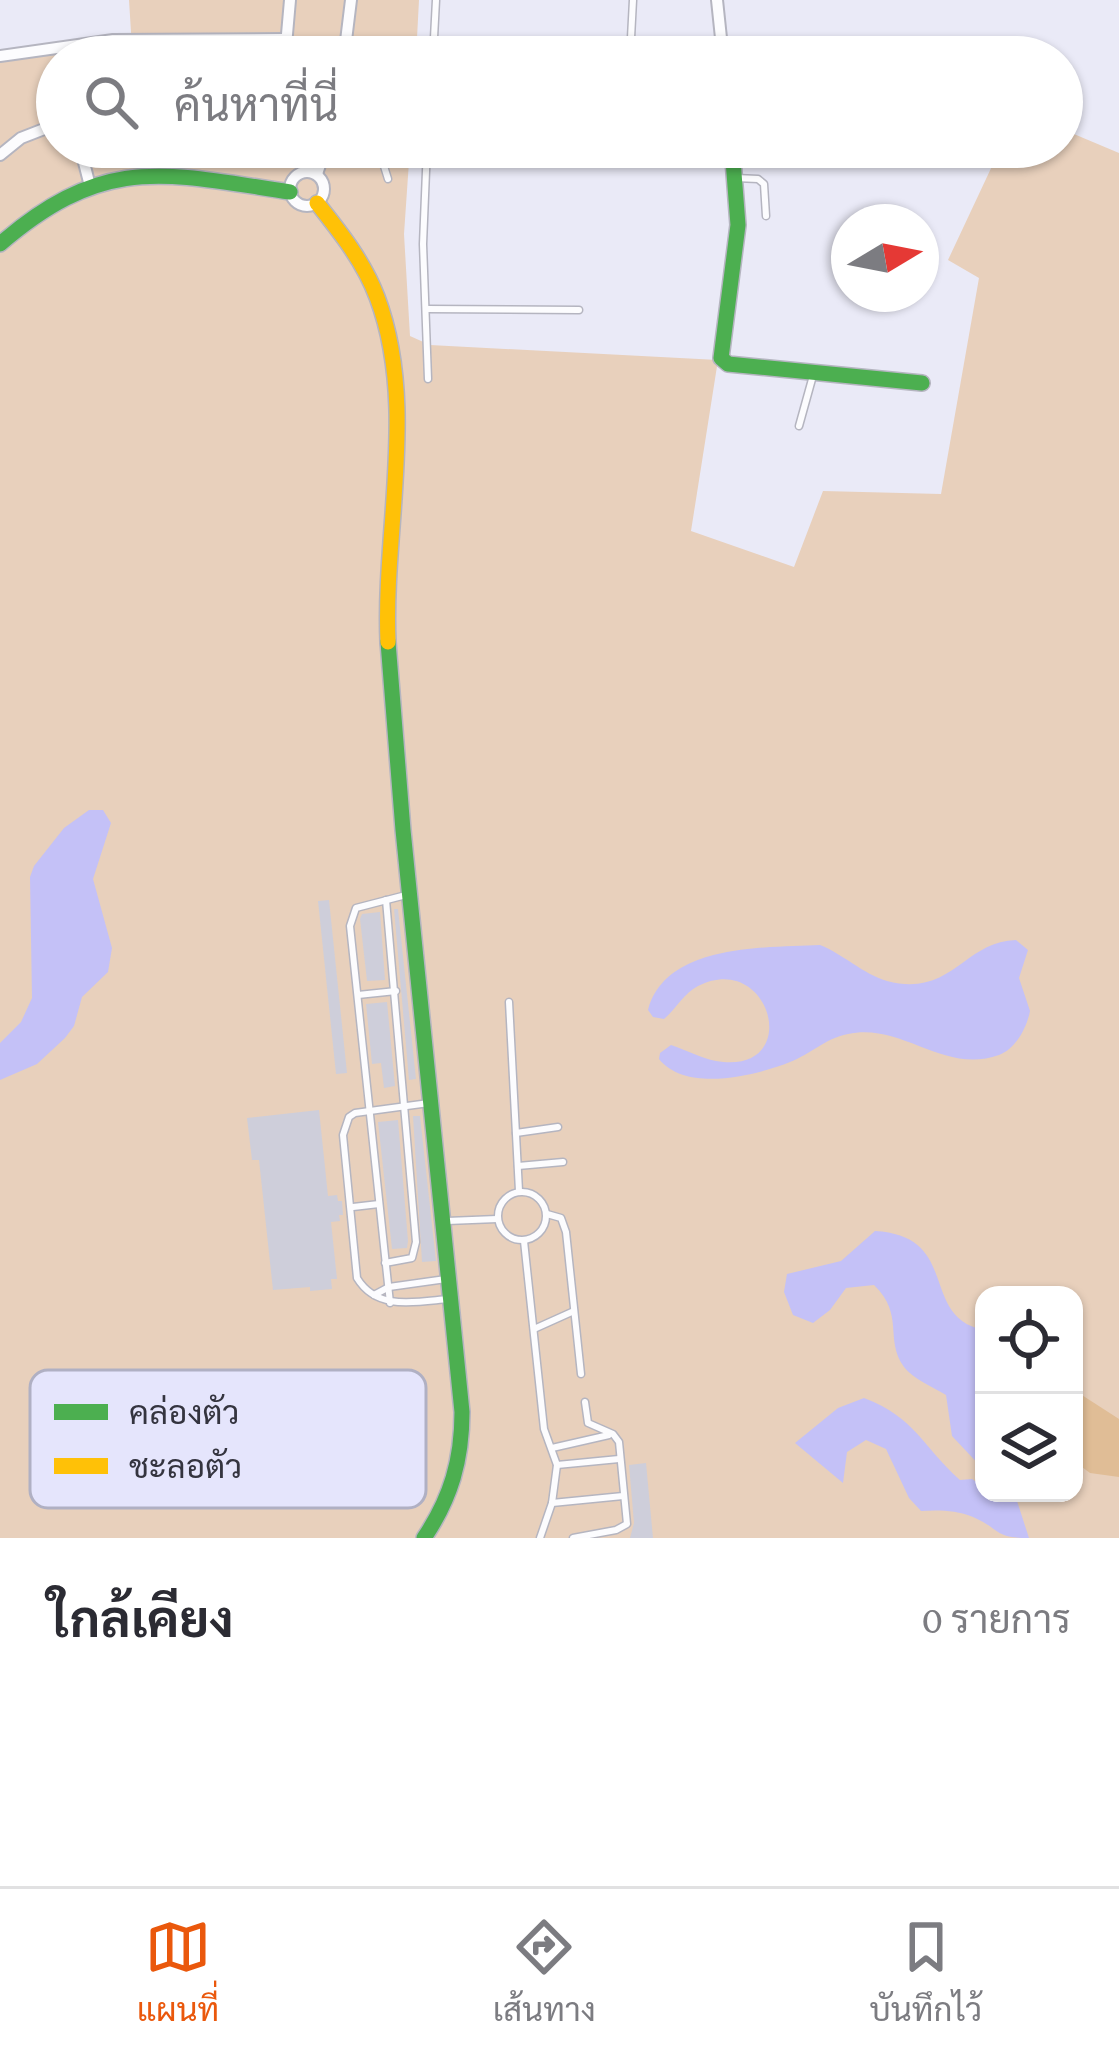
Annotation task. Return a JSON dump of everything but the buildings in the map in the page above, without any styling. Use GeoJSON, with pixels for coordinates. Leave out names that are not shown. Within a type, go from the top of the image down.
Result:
{"type":"FeatureCollection","features":[{"type":"Feature","properties":{"kind":"street"},"geometry":{"type":"LineString","coordinates":[[286,36],[290,0]]}},
{"type":"Feature","properties":{"kind":"street"},"geometry":{"type":"LineString","coordinates":[[347,36],[351,0]]}},
{"type":"Feature","properties":{"kind":"street"},"geometry":{"type":"LineString","coordinates":[[717,0],[721,36]]}},
{"type":"Feature","properties":{"kind":"street"},"geometry":{"type":"LineString","coordinates":[[0,56],[36,51]]}},
{"type":"Feature","properties":{"kind":"street"},"geometry":{"type":"LineString","coordinates":[[0,154],[36,132]]}},
{"type":"Feature","properties":{"kind":"street"},"geometry":{"type":"LineString","coordinates":[[85,168],[90,186]]}},
{"type":"Feature","properties":{"kind":"street"},"geometry":{"type":"LineString","coordinates":[[317,203],[325,189],[319,168]]}},
{"type":"Feature","properties":{"kind":"street"},"geometry":{"type":"LineString","coordinates":[[733,168],[738,225],[721,358],[728,364],[922,383]]}},
{"type":"Feature","properties":{"kind":"street"},"geometry":{"type":"LineString","coordinates":[[290,192],[296,176],[306,171],[317,174]]}},
{"type":"Feature","properties":{"kind":"street"},"geometry":{"type":"LineString","coordinates":[[0,244],[70,192],[133,174],[215,180],[290,192],[301,205],[317,203]]}},
{"type":"Feature","properties":{"kind":"street"},"geometry":{"type":"LineString","coordinates":[[317,203],[365,266],[379,298],[393,364],[388,634],[453,1298],[463,1447],[450,1497],[424,1538]]}},
{"type":"Feature","properties":{"kind":"lane"},"geometry":{"type":"LineString","coordinates":[[434,36],[436,0]]}},
{"type":"Feature","properties":{"kind":"lane"},"geometry":{"type":"LineString","coordinates":[[631,36],[633,0]]}},
{"type":"Feature","properties":{"kind":"lane"},"geometry":{"type":"LineString","coordinates":[[385,168],[388,179]]}},
{"type":"Feature","properties":{"kind":"lane"},"geometry":{"type":"LineString","coordinates":[[427,168],[428,379]]}},
{"type":"Feature","properties":{"kind":"lane"},"geometry":{"type":"LineString","coordinates":[[734,178],[758,179],[764,184],[766,216]]}},
{"type":"Feature","properties":{"kind":"lane"},"geometry":{"type":"LineString","coordinates":[[425,309],[579,310]]}},
{"type":"Feature","properties":{"kind":"lane"},"geometry":{"type":"LineString","coordinates":[[800,426],[814,372]]}},
{"type":"Feature","properties":{"kind":"lane"},"geometry":{"type":"LineString","coordinates":[[390,1303],[352,913],[368,903],[410,894]]}},
{"type":"Feature","properties":{"kind":"lane"},"geometry":{"type":"LineString","coordinates":[[385,1263],[404,1261],[416,1252],[386,900]]}},
{"type":"Feature","properties":{"kind":"lane"},"geometry":{"type":"LineString","coordinates":[[358,995],[396,991]]}},
{"type":"Feature","properties":{"kind":"lane"},"geometry":{"type":"LineString","coordinates":[[509,1002],[519,1191]]}},
{"type":"Feature","properties":{"kind":"lane"},"geometry":{"type":"LineString","coordinates":[[433,1103],[369,1109],[349,1117],[343,1135],[356,1278],[390,1303],[453,1298]]}},
{"type":"Feature","properties":{"kind":"lane"},"geometry":{"type":"LineString","coordinates":[[516,1133],[558,1127]]}},
{"type":"Feature","properties":{"kind":"lane"},"geometry":{"type":"LineString","coordinates":[[518,1166],[562,1162]]}},
{"type":"Feature","properties":{"kind":"lane"},"geometry":{"type":"LineString","coordinates":[[519,1191],[532,1193],[547,1214],[536,1237],[524,1241],[502,1231],[497,1219],[499,1206],[519,1191]]}},
{"type":"Feature","properties":{"kind":"lane"},"geometry":{"type":"LineString","coordinates":[[352,1207],[379,1204]]}},
{"type":"Feature","properties":{"kind":"lane"},"geometry":{"type":"LineString","coordinates":[[547,1214],[561,1218],[566,1232],[581,1374]]}},
{"type":"Feature","properties":{"kind":"lane"},"geometry":{"type":"LineString","coordinates":[[445,1221],[497,1219]]}},
{"type":"Feature","properties":{"kind":"lane"},"geometry":{"type":"LineString","coordinates":[[524,1241],[544,1429],[557,1465],[552,1503],[540,1538]]}},
{"type":"Feature","properties":{"kind":"lane"},"geometry":{"type":"LineString","coordinates":[[374,1294],[388,1287],[451,1278]]}},
{"type":"Feature","properties":{"kind":"lane"},"geometry":{"type":"LineString","coordinates":[[533,1329],[574,1311]]}},
{"type":"Feature","properties":{"kind":"lane"},"geometry":{"type":"LineString","coordinates":[[573,1538],[627,1524],[619,1442],[613,1434],[588,1423],[585,1402]]}},
{"type":"Feature","properties":{"kind":"lane"},"geometry":{"type":"LineString","coordinates":[[552,1448],[613,1434]]}},
{"type":"Feature","properties":{"kind":"lane"},"geometry":{"type":"LineString","coordinates":[[557,1465],[619,1459]]}},
{"type":"Feature","properties":{"kind":"lane"},"geometry":{"type":"LineString","coordinates":[[552,1503],[623,1496]]}},
{"type":"Feature","properties":{"kind":"shaded area"},"geometry":{"type":"Polygon","coordinates":[[[129,0],[419,0],[417,36],[131,36],[129,0]]]}},
{"type":"Feature","properties":{"kind":"shaded area"},"geometry":{"type":"Polygon","coordinates":[[[36,57],[36,168],[409,168],[404,234],[410,336],[430,345],[718,360],[691,531],[794,567],[823,491],[941,494],[979,278],[948,260],[991,168],[1083,168],[1083,138],[1119,153],[1119,1538],[0,1538],[0,60],[36,57]]]}},
{"type":"Feature","properties":{"kind":"shaded area"},"geometry":{"type":"Polygon","coordinates":[[[1083,1396],[1119,1419],[1119,1477],[1083,1468],[1083,1396]]]}},
{"type":"Feature","properties":{"kind":"water"},"geometry":{"type":"Polygon","coordinates":[[[89,810],[103,810],[111,823],[93,879],[112,948],[108,972],[82,997],[74,1026],[65,1038],[37,1064],[0,1080],[0,1043],[21,1022],[32,998],[30,877],[64,828],[89,810]]]}},
{"type":"Feature","properties":{"kind":"water"},"geometry":{"type":"Polygon","coordinates":[[[1016,940],[1028,950],[1019,978],[1030,1011],[1020,1037],[999,1055],[960,1058],[868,1032],[839,1036],[790,1062],[740,1076],[686,1076],[659,1059],[671,1045],[716,1061],[744,1061],[761,1050],[769,1034],[768,1015],[759,997],[744,984],[723,979],[693,989],[664,1019],[653,1017],[648,1010],[658,988],[697,960],[748,949],[820,945],[878,978],[909,984],[943,976],[983,949],[1016,940]]]}},
{"type":"Feature","properties":{"kind":"water"},"geometry":{"type":"Polygon","coordinates":[[[875,1231],[902,1236],[930,1261],[951,1310],[975,1326],[975,1460],[952,1436],[946,1395],[918,1379],[898,1357],[889,1307],[874,1285],[846,1288],[813,1323],[793,1315],[784,1292],[787,1274],[841,1261],[875,1231]]]}},
{"type":"Feature","properties":{"kind":"water"},"geometry":{"type":"Polygon","coordinates":[[[864,1398],[896,1414],[960,1480],[975,1481],[975,1502],[1017,1502],[1029,1538],[1003,1535],[960,1513],[921,1511],[909,1498],[886,1449],[866,1440],[847,1452],[843,1483],[795,1443],[838,1408],[864,1398]]]}},
{"type":"Feature","properties":{"kind":"traffic: fast"},"geometry":{"type":"LineString","coordinates":[[734,168],[738,225],[721,358],[728,364],[922,383]]}},
{"type":"Feature","properties":{"kind":"traffic: fast"},"geometry":{"type":"LineString","coordinates":[[0,244],[72,195],[137,177],[206,179],[290,192]]}},
{"type":"Feature","properties":{"kind":"traffic: fast"},"geometry":{"type":"LineString","coordinates":[[388,642],[462,1412],[453,1478],[424,1538]]}},
{"type":"Feature","properties":{"kind":"traffic: slow"},"geometry":{"type":"LineString","coordinates":[[317,203],[365,272],[389,338],[397,424],[388,642]]}}]}
